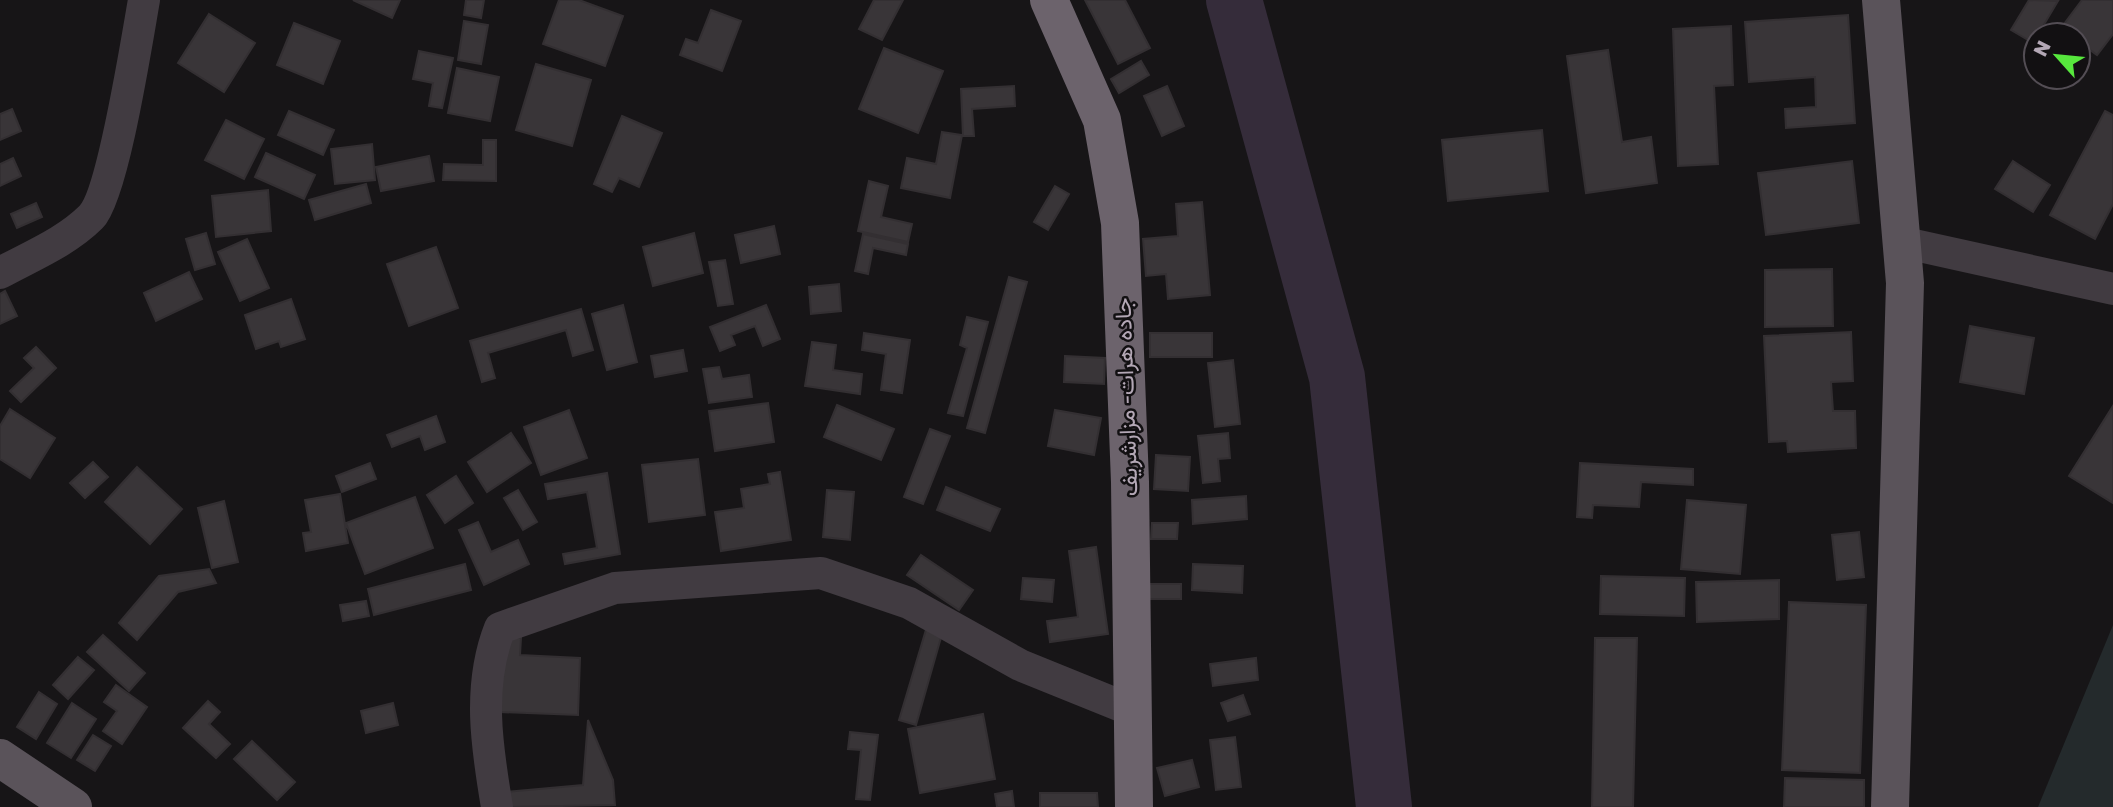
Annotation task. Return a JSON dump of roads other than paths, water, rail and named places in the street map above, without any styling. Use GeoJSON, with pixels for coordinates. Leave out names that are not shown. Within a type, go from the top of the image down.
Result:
{"type":"FeatureCollection","features":[{"type":"Feature","properties":{"kind":"highway","name":"جاده هرات- مزارشریف"},"geometry":{"type":"LineString","coordinates":[[1049,0],[1102,120],[1120,223],[1130,482],[1134,807]]}},
{"type":"Feature","properties":{"kind":"main road"},"geometry":{"type":"LineString","coordinates":[[1881,0],[1905,283],[1890,807]]}},
{"type":"Feature","properties":{"kind":"main road"},"geometry":{"type":"LineString","coordinates":[[0,758],[73,807]]}},
{"type":"Feature","properties":{"kind":"street"},"geometry":{"type":"LineString","coordinates":[[0,273],[59,242],[93,215],[111,168],[144,0]]}},
{"type":"Feature","properties":{"kind":"street"},"geometry":{"type":"LineString","coordinates":[[1902,242],[2113,289]]}},
{"type":"Feature","properties":{"kind":"street"},"geometry":{"type":"LineString","coordinates":[[497,807],[485,730],[492,649],[500,628],[615,588],[821,573],[909,603],[1020,665],[1131,710]]}},
{"type":"Feature","properties":{"kind":"waterway"},"geometry":{"type":"LineString","coordinates":[[1234,0],[1337,377],[1384,807]]}}]}
